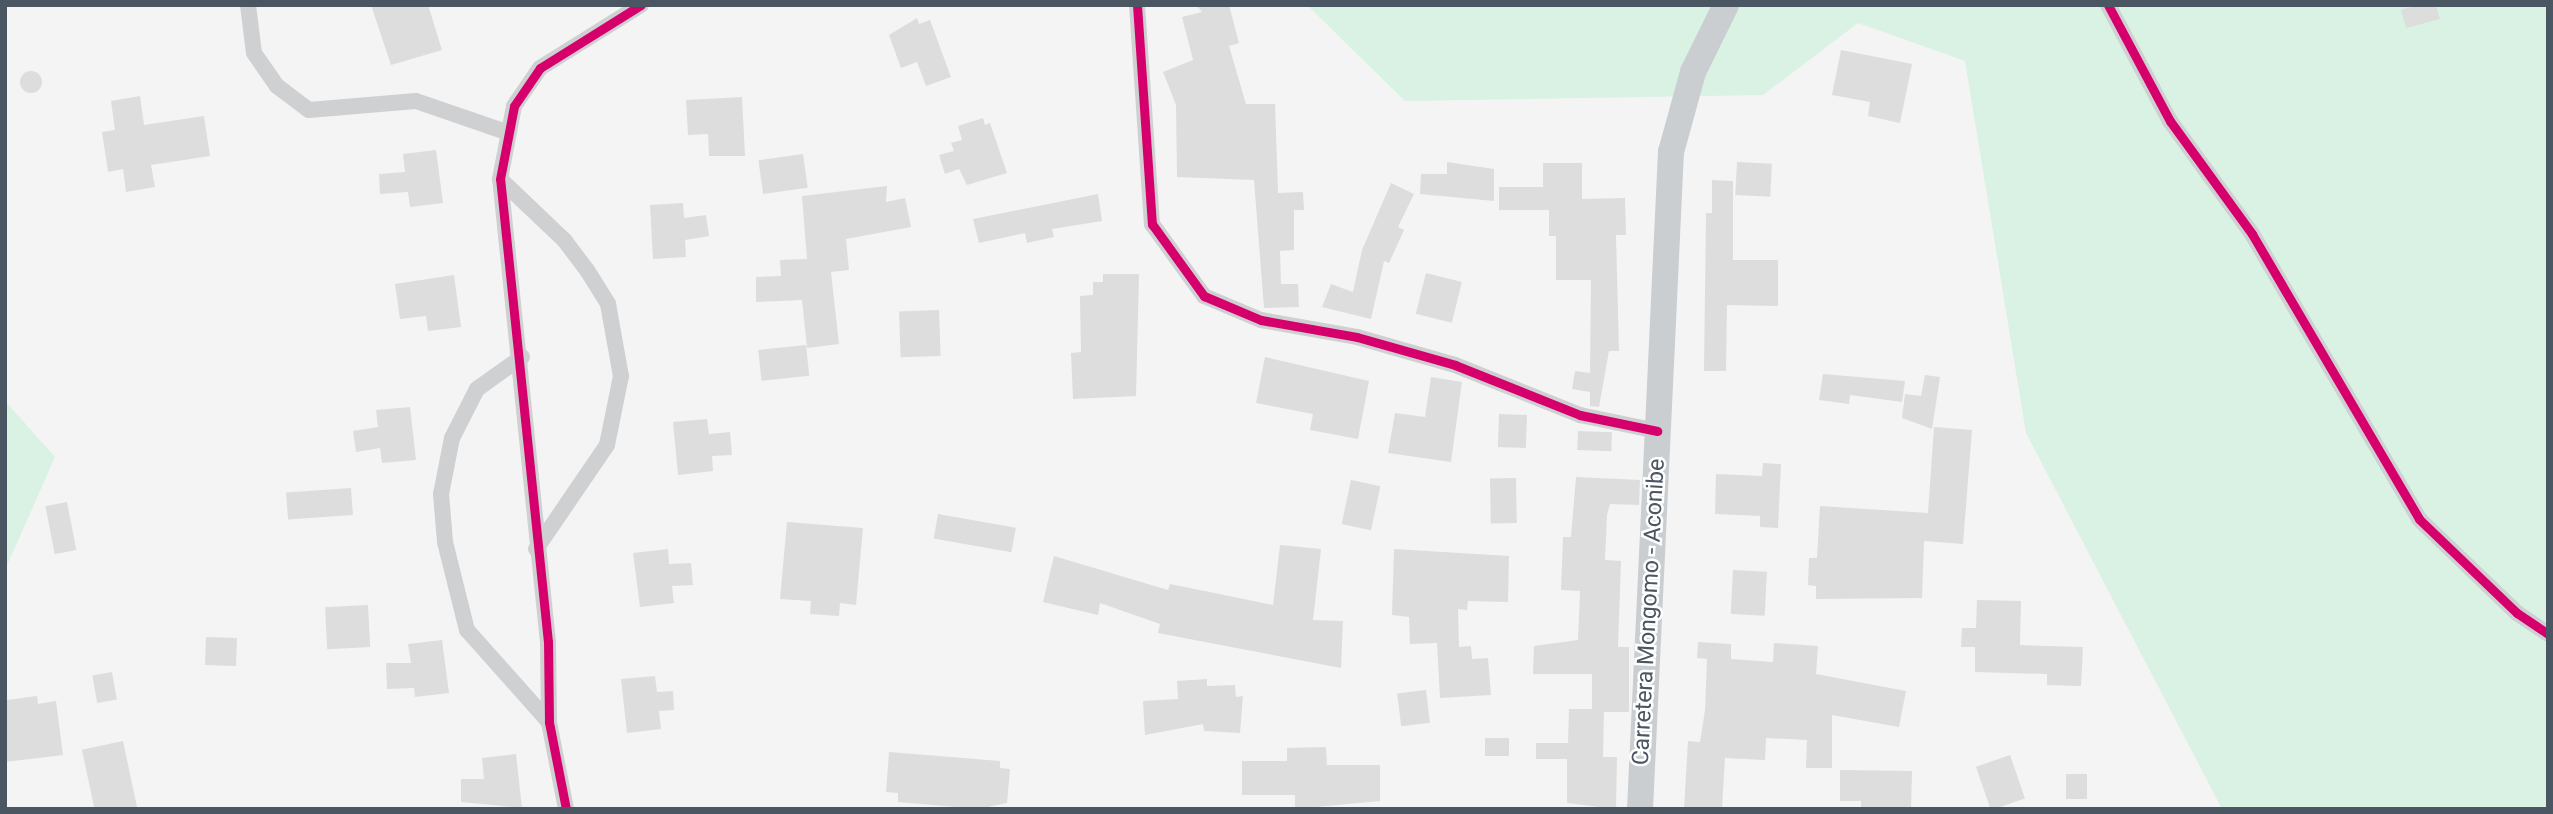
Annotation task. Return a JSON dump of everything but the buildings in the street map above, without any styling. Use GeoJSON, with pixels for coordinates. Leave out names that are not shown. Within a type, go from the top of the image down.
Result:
{"type":"FeatureCollection","features":[{"type":"Feature","properties":{"kind":"main road","name":"Carretera Mongomo - Aconibe"},"geometry":{"type":"LineString","coordinates":[[1640,809],[1671,152],[1693,72],[1726,5]]}},
{"type":"Feature","properties":{"kind":"street"},"geometry":{"type":"LineString","coordinates":[[248,5],[254,53],[277,86],[309,110],[416,101],[506,132]]}},
{"type":"Feature","properties":{"kind":"street"},"geometry":{"type":"LineString","coordinates":[[566,809],[549,722],[548,642],[536,549],[522,356],[500,180],[506,132],[514,106],[540,68],[641,5]]}},
{"type":"Feature","properties":{"kind":"street"},"geometry":{"type":"LineString","coordinates":[[1137,5],[1152,224],[1204,296],[1261,320],[1357,337],[1455,365],[1580,415],[1657,431]]}},
{"type":"Feature","properties":{"kind":"street"},"geometry":{"type":"LineString","coordinates":[[2108,5],[2170,121],[2252,234],[2420,520],[2517,612],[2548,634]]}},
{"type":"Feature","properties":{"kind":"street"},"geometry":{"type":"LineString","coordinates":[[500,180],[565,242],[587,270],[608,304],[621,376],[607,445],[536,549]]}},
{"type":"Feature","properties":{"kind":"street"},"geometry":{"type":"LineString","coordinates":[[522,356],[477,389],[452,438],[441,494],[445,542],[467,630],[549,722]]}},
{"type":"Feature","properties":{"kind":"green space"},"geometry":{"type":"Polygon","coordinates":[[[1307,5],[2548,5],[2548,809],[2222,809],[2026,433],[1965,61],[1858,23],[1763,95],[1405,101],[1307,5]]]}},
{"type":"Feature","properties":{"kind":"green space"},"geometry":{"type":"Polygon","coordinates":[[[5,401],[55,457],[5,570],[5,401]]]}},
{"type":"Feature","properties":{"kind":"cycle path"},"geometry":{"type":"LineString","coordinates":[[566,809],[549,722],[548,642],[500,179],[514,106],[540,68],[641,5]]}},
{"type":"Feature","properties":{"kind":"cycle path"},"geometry":{"type":"LineString","coordinates":[[1137,5],[1152,224],[1204,296],[1261,320],[1357,337],[1455,365],[1580,415],[1657,431]]}},
{"type":"Feature","properties":{"kind":"cycle path"},"geometry":{"type":"LineString","coordinates":[[2108,5],[2170,121],[2252,234],[2419,519],[2517,613],[2548,634]]}}]}
